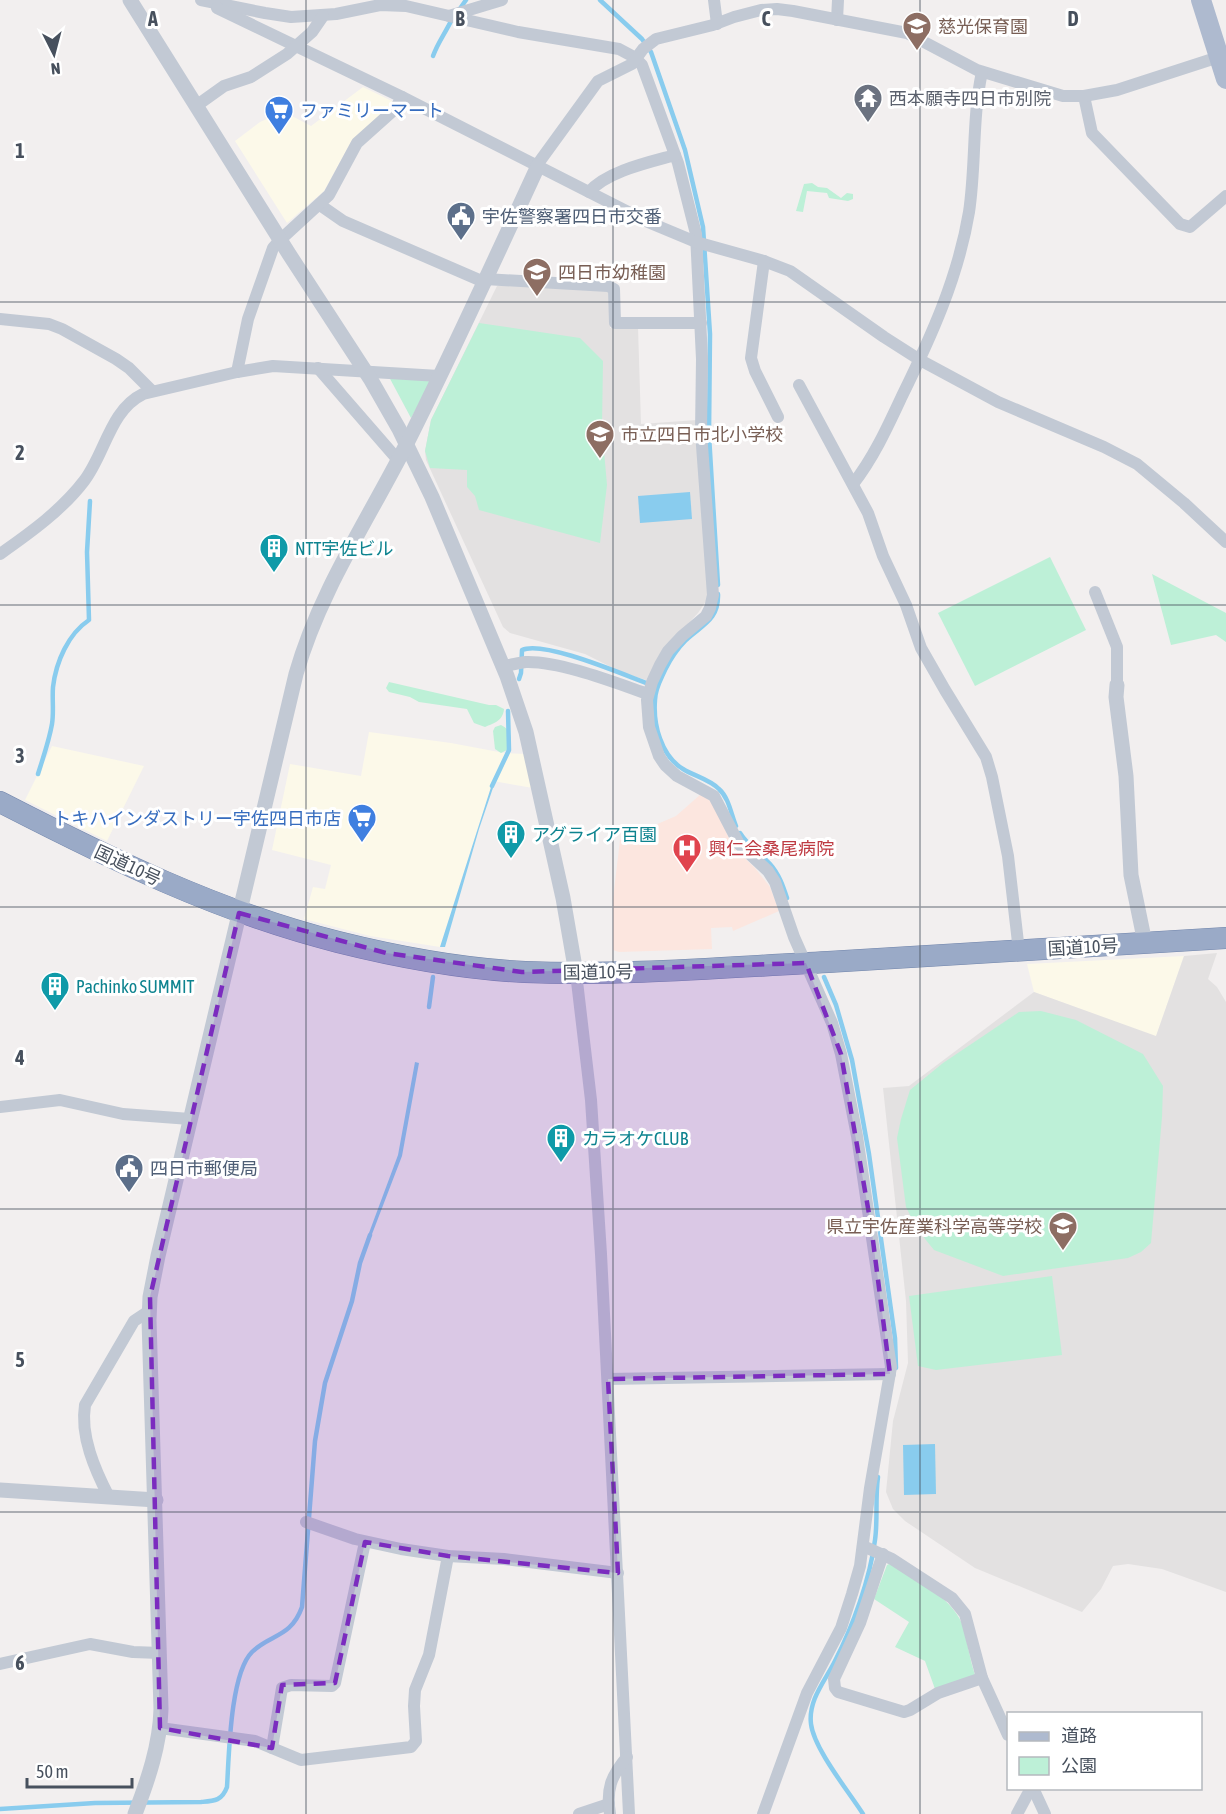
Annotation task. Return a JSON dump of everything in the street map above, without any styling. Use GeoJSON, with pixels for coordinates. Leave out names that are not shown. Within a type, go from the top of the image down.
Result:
{"type":"FeatureCollection","features":[{"type":"Feature","properties":{"kind":"highway","name":"国道10号"},"geometry":{"type":"LineString","coordinates":[[0,801],[139,871],[239,913],[341,943],[407,957],[522,972],[576,973],[806,963],[1226,938]]}},
{"type":"Feature","properties":{"kind":"main road"},"geometry":{"type":"LineString","coordinates":[[1201,0],[1223,56],[1226,80]]}},
{"type":"Feature","properties":{"kind":"street"},"geometry":{"type":"LineString","coordinates":[[130,0],[280,240],[366,372],[406,444],[449,534],[503,666],[517,703],[534,764],[563,898],[576,973],[591,1100],[630,1814]]}},
{"type":"Feature","properties":{"kind":"street"},"geometry":{"type":"LineString","coordinates":[[200,0],[278,15],[323,16],[388,5],[406,6],[518,32],[619,49],[636,58],[644,69],[675,155],[703,244],[701,432],[712,602],[704,618],[682,636],[668,651],[660,665],[648,694],[647,716],[659,756],[670,771],[714,796],[739,844],[768,870],[775,882],[786,917],[832,1023],[841,1054],[857,1136],[890,1349],[890,1374],[856,1581],[847,1613],[807,1693],[763,1814]]}},
{"type":"Feature","properties":{"kind":"street"},"geometry":{"type":"LineString","coordinates":[[200,0],[402,97],[648,222],[703,244],[782,267],[799,276],[920,360],[998,402],[1104,447],[1137,464],[1184,502],[1226,542]]}},
{"type":"Feature","properties":{"kind":"street"},"geometry":{"type":"LineString","coordinates":[[449,16],[502,0]]}},
{"type":"Feature","properties":{"kind":"street"},"geometry":{"type":"LineString","coordinates":[[714,0],[717,24]]}},
{"type":"Feature","properties":{"kind":"street"},"geometry":{"type":"LineString","coordinates":[[837,20],[838,0]]}},
{"type":"Feature","properties":{"kind":"street"},"geometry":{"type":"LineString","coordinates":[[135,1814],[149,1773],[160,1728],[161,1709],[149,1311],[158,1256],[305,642],[338,572],[406,444],[537,166],[596,84],[605,76],[632,64],[642,49],[656,39],[717,24],[747,13],[777,9],[907,33],[982,72],[1067,97],[1084,96],[1132,86],[1223,56]]}},
{"type":"Feature","properties":{"kind":"street"},"geometry":{"type":"LineString","coordinates":[[196,106],[224,86],[251,77],[297,47],[312,32],[323,16]]}},
{"type":"Feature","properties":{"kind":"street"},"geometry":{"type":"LineString","coordinates":[[853,484],[872,456],[920,360],[944,303],[964,233],[971,197],[976,107],[982,72]]}},
{"type":"Feature","properties":{"kind":"street"},"geometry":{"type":"LineString","coordinates":[[1084,96],[1092,133],[1180,224],[1190,227],[1226,196]]}},
{"type":"Feature","properties":{"kind":"street"},"geometry":{"type":"LineString","coordinates":[[237,372],[248,319],[273,248],[320,205],[333,189],[357,143],[395,109],[402,97]]}},
{"type":"Feature","properties":{"kind":"street"},"geometry":{"type":"LineString","coordinates":[[589,192],[598,184],[617,174],[675,155]]}},
{"type":"Feature","properties":{"kind":"street"},"geometry":{"type":"LineString","coordinates":[[320,205],[343,221],[484,280],[608,286],[614,289],[615,323],[701,323]]}},
{"type":"Feature","properties":{"kind":"street"},"geometry":{"type":"LineString","coordinates":[[764,261],[751,358],[778,417]]}},
{"type":"Feature","properties":{"kind":"street"},"geometry":{"type":"LineString","coordinates":[[0,319],[49,324],[62,329],[129,368],[152,391]]}},
{"type":"Feature","properties":{"kind":"street"},"geometry":{"type":"LineString","coordinates":[[0,554],[59,508],[79,488],[91,471],[126,406],[136,398],[152,391],[273,366],[439,376]]}},
{"type":"Feature","properties":{"kind":"street"},"geometry":{"type":"LineString","coordinates":[[318,368],[398,460]]}},
{"type":"Feature","properties":{"kind":"street"},"geometry":{"type":"LineString","coordinates":[[799,385],[868,513],[921,648],[986,757],[1008,856],[1019,951]]}},
{"type":"Feature","properties":{"kind":"street"},"geometry":{"type":"LineString","coordinates":[[1095,592],[1117,647],[1116,697],[1126,776],[1131,875],[1145,943]]}},
{"type":"Feature","properties":{"kind":"street"},"geometry":{"type":"LineString","coordinates":[[503,666],[524,662],[540,663],[597,676],[648,694]]}},
{"type":"Feature","properties":{"kind":"street"},"geometry":{"type":"LineString","coordinates":[[0,1107],[60,1100],[123,1114],[190,1119]]}},
{"type":"Feature","properties":{"kind":"street"},"geometry":{"type":"LineString","coordinates":[[109,1497],[96,1472],[89,1448],[84,1418],[85,1405],[134,1321],[149,1311]]}},
{"type":"Feature","properties":{"kind":"street"},"geometry":{"type":"LineString","coordinates":[[608,1380],[890,1374]]}},
{"type":"Feature","properties":{"kind":"street"},"geometry":{"type":"LineString","coordinates":[[0,1490],[156,1500]]}},
{"type":"Feature","properties":{"kind":"street"},"geometry":{"type":"LineString","coordinates":[[306,1522],[365,1542],[448,1556],[504,1559],[618,1573]]}},
{"type":"Feature","properties":{"kind":"street"},"geometry":{"type":"LineString","coordinates":[[272,1748],[282,1688],[291,1685],[330,1686],[335,1683],[365,1542]]}},
{"type":"Feature","properties":{"kind":"street"},"geometry":{"type":"LineString","coordinates":[[863,1546],[883,1554],[952,1598],[959,1606],[965,1614],[982,1678],[1007,1733]]}},
{"type":"Feature","properties":{"kind":"street"},"geometry":{"type":"LineString","coordinates":[[883,1554],[860,1623],[834,1678],[838,1692],[904,1712],[938,1693],[982,1678]]}},
{"type":"Feature","properties":{"kind":"street"},"geometry":{"type":"LineString","coordinates":[[160,1728],[255,1741],[291,1758],[301,1760],[411,1747],[416,1738],[415,1690],[431,1648],[448,1556]]}},
{"type":"Feature","properties":{"kind":"street"},"geometry":{"type":"LineString","coordinates":[[0,1664],[90,1644],[133,1652],[160,1653]]}},
{"type":"Feature","properties":{"kind":"street"},"geometry":{"type":"LineString","coordinates":[[579,1814],[610,1809],[612,1777],[627,1757]]}},
{"type":"Feature","properties":{"kind":"street"},"geometry":{"type":"LineString","coordinates":[[1017,1814],[1031,1790]]}},
{"type":"Feature","properties":{"kind":"street"},"geometry":{"type":"LineString","coordinates":[[1033,1790],[1045,1814]]}},
{"type":"Feature","properties":{"kind":"highlighted area"},"geometry":{"type":"Polygon","coordinates":[[[239,913],[386,953],[522,972],[806,963],[841,1054],[871,1225],[890,1374],[608,1379],[618,1573],[448,1556],[365,1542],[335,1683],[282,1685],[272,1748],[160,1728],[150,1297],[239,913]]]}},
{"type":"Feature","properties":{"kind":"shaded area"},"geometry":{"type":"Polygon","coordinates":[[[363,87],[396,103],[352,140],[324,191],[287,223],[235,141],[260,122],[276,115],[290,115],[311,126],[363,87]]]}},
{"type":"Feature","properties":{"kind":"shaded area"},"geometry":{"type":"Polygon","coordinates":[[[506,284],[608,289],[611,295],[610,328],[638,327],[641,424],[697,420],[708,598],[698,613],[672,641],[646,680],[621,672],[585,654],[510,633],[503,627],[426,460],[425,451],[431,420],[497,286],[506,284]]]}},
{"type":"Feature","properties":{"kind":"shaded area"},"geometry":{"type":"Polygon","coordinates":[[[369,732],[504,753],[526,754],[533,788],[493,781],[440,947],[370,936],[304,919],[313,887],[325,889],[331,865],[272,850],[290,764],[361,776],[369,732]]]}},
{"type":"Feature","properties":{"kind":"shaded area"},"geometry":{"type":"Polygon","coordinates":[[[52,746],[144,766],[107,841],[25,800],[52,746]]]}},
{"type":"Feature","properties":{"kind":"shaded area","name":"興仁会桑尾病院"},"geometry":{"type":"Polygon","coordinates":[[[701,794],[714,803],[732,846],[755,868],[770,887],[779,911],[733,931],[732,927],[711,928],[712,949],[619,952],[613,950],[613,899],[620,840],[676,816],[701,794]]]}},
{"type":"Feature","properties":{"kind":"shaded area","name":"県立宇佐産業科学高等学校"},"geometry":{"type":"Polygon","coordinates":[[[1217,953],[1208,979],[1217,987],[1226,1002],[1226,1592],[1162,1569],[1128,1564],[1113,1566],[1101,1589],[1082,1612],[975,1568],[905,1521],[893,1509],[886,1492],[893,1421],[908,1363],[906,1301],[883,1088],[909,1086],[1034,992],[1156,1036],[1184,956],[1217,953]]]}},
{"type":"Feature","properties":{"kind":"shaded area"},"geometry":{"type":"Polygon","coordinates":[[[1184,956],[1156,1037],[1034,992],[1027,964],[1184,956]]]}},
{"type":"Feature","properties":{"kind":"green space"},"geometry":{"type":"Polygon","coordinates":[[[812,183],[818,187],[827,188],[841,198],[847,193],[853,194],[853,199],[848,201],[829,198],[827,193],[807,191],[803,212],[796,211],[804,184],[812,183]]]}},
{"type":"Feature","properties":{"kind":"green space"},"geometry":{"type":"Polygon","coordinates":[[[479,323],[580,338],[603,361],[602,428],[607,485],[600,543],[479,510],[475,496],[467,487],[467,470],[430,468],[425,451],[431,420],[479,323]]]}},
{"type":"Feature","properties":{"kind":"green space"},"geometry":{"type":"Polygon","coordinates":[[[388,375],[433,379],[411,418],[388,375]]]}},
{"type":"Feature","properties":{"kind":"green space"},"geometry":{"type":"Polygon","coordinates":[[[1050,557],[1086,630],[975,686],[938,613],[1050,557]]]}},
{"type":"Feature","properties":{"kind":"green space"},"geometry":{"type":"Polygon","coordinates":[[[1152,574],[1226,613],[1226,642],[1216,635],[1171,645],[1152,574]]]}},
{"type":"Feature","properties":{"kind":"green space"},"geometry":{"type":"Polygon","coordinates":[[[389,682],[496,705],[504,709],[503,713],[498,721],[485,727],[474,723],[467,709],[419,702],[410,697],[389,692],[386,688],[389,682]]]}},
{"type":"Feature","properties":{"kind":"green space"},"geometry":{"type":"Polygon","coordinates":[[[501,725],[507,729],[511,738],[509,749],[501,753],[495,749],[493,731],[495,727],[501,725]]]}},
{"type":"Feature","properties":{"kind":"green space"},"geometry":{"type":"Polygon","coordinates":[[[1041,1011],[1076,1020],[1143,1054],[1163,1086],[1151,1243],[1141,1252],[1128,1258],[1003,1276],[934,1250],[917,1229],[906,1207],[897,1138],[910,1090],[943,1063],[1019,1012],[1041,1011]]]}},
{"type":"Feature","properties":{"kind":"green space"},"geometry":{"type":"Polygon","coordinates":[[[1052,1276],[1062,1355],[936,1370],[918,1366],[909,1296],[1052,1276]]]}},
{"type":"Feature","properties":{"kind":"green space"},"geometry":{"type":"Polygon","coordinates":[[[893,1562],[934,1591],[960,1618],[975,1675],[935,1689],[925,1661],[895,1647],[909,1622],[874,1599],[887,1565],[893,1562]]]}},
{"type":"Feature","properties":{"kind":"water"},"geometry":{"type":"Polygon","coordinates":[[[690,492],[692,519],[640,523],[638,496],[690,492]]]}},
{"type":"Feature","properties":{"kind":"water"},"geometry":{"type":"Polygon","coordinates":[[[493,781],[495,782],[445,947],[440,947],[493,781]]]}},
{"type":"Feature","properties":{"kind":"water"},"geometry":{"type":"Polygon","coordinates":[[[415,1062],[419,1063],[402,1156],[369,1242],[366,1241],[398,1155],[415,1062]]]}},
{"type":"Feature","properties":{"kind":"water"},"geometry":{"type":"Polygon","coordinates":[[[935,1444],[936,1494],[904,1495],[903,1445],[935,1444]]]}},
{"type":"Feature","properties":{"kind":"waterway"},"geometry":{"type":"LineString","coordinates":[[459,10],[466,0]]}},
{"type":"Feature","properties":{"kind":"waterway"},"geometry":{"type":"LineString","coordinates":[[600,0],[642,39],[651,52],[685,150],[703,227],[710,334],[709,435],[718,585]]}},
{"type":"Feature","properties":{"kind":"waterway"},"geometry":{"type":"LineString","coordinates":[[433,56],[452,19]]}},
{"type":"Feature","properties":{"kind":"waterway"},"geometry":{"type":"LineString","coordinates":[[38,774],[52,724],[53,687],[57,668],[69,641],[89,620],[87,552],[90,501]]}},
{"type":"Feature","properties":{"kind":"waterway"},"geometry":{"type":"LineString","coordinates":[[718,594],[718,603],[713,616],[683,643],[665,670],[656,692],[655,719],[660,739],[669,756],[683,769],[719,789],[727,801],[736,826]]}},
{"type":"Feature","properties":{"kind":"waterway"},"geometry":{"type":"LineString","coordinates":[[519,679],[522,650],[533,648],[565,654],[649,684]]}},
{"type":"Feature","properties":{"kind":"waterway"},"geometry":{"type":"LineString","coordinates":[[492,786],[509,750],[508,711]]}},
{"type":"Feature","properties":{"kind":"waterway"},"geometry":{"type":"LineString","coordinates":[[740,833],[773,868],[787,898]]}},
{"type":"Feature","properties":{"kind":"waterway"},"geometry":{"type":"LineString","coordinates":[[429,1007],[433,977]]}},
{"type":"Feature","properties":{"kind":"waterway"},"geometry":{"type":"LineString","coordinates":[[824,977],[836,1005],[852,1060],[869,1154],[895,1338],[896,1368]]}},
{"type":"Feature","properties":{"kind":"waterway"},"geometry":{"type":"LineString","coordinates":[[0,1809],[95,1803],[206,1802],[217,1799],[225,1792],[235,1696],[245,1663],[259,1646],[292,1625],[302,1607],[315,1441],[325,1383],[352,1301],[360,1263],[370,1235]]}},
{"type":"Feature","properties":{"kind":"waterway"},"geometry":{"type":"LineString","coordinates":[[863,1814],[818,1746],[811,1724],[811,1715],[818,1691],[842,1647],[865,1586],[875,1540],[878,1477]]}},
{"type":"Feature","properties":{"kind":"place","name":"慈光保育園"},"geometry":{"type":"Point","coordinates":[917,52]}},
{"type":"Feature","properties":{"kind":"place","name":"西本願寺四日市別院"},"geometry":{"type":"Point","coordinates":[868,124]}},
{"type":"Feature","properties":{"kind":"place","name":"ファミリーマート"},"geometry":{"type":"Point","coordinates":[279,136]}},
{"type":"Feature","properties":{"kind":"place","name":"宇佐警察署四日市交番"},"geometry":{"type":"Point","coordinates":[461,242]}},
{"type":"Feature","properties":{"kind":"place","name":"四日市幼稚園"},"geometry":{"type":"Point","coordinates":[537,298]}},
{"type":"Feature","properties":{"kind":"place","name":"市立四日市北小学校"},"geometry":{"type":"Point","coordinates":[600,460]}},
{"type":"Feature","properties":{"kind":"place","name":"NTT宇佐ビル"},"geometry":{"type":"Point","coordinates":[274,574]}},
{"type":"Feature","properties":{"kind":"place","name":"トキハインダストリー宇佐四日市店"},"geometry":{"type":"Point","coordinates":[362,844]}},
{"type":"Feature","properties":{"kind":"place","name":"アグライア百園"},"geometry":{"type":"Point","coordinates":[511,860]}},
{"type":"Feature","properties":{"kind":"place","name":"興仁会桑尾病院"},"geometry":{"type":"Point","coordinates":[687,874]}},
{"type":"Feature","properties":{"kind":"place","name":"Pachinko SUMMIT"},"geometry":{"type":"Point","coordinates":[55,1012]}},
{"type":"Feature","properties":{"kind":"place","name":"カラオケCLUB"},"geometry":{"type":"Point","coordinates":[561,1164]}},
{"type":"Feature","properties":{"kind":"place","name":"四日市郵便局"},"geometry":{"type":"Point","coordinates":[129,1194]}},
{"type":"Feature","properties":{"kind":"place","name":"県立宇佐産業科学高等学校"},"geometry":{"type":"Point","coordinates":[1063,1252]}}]}
